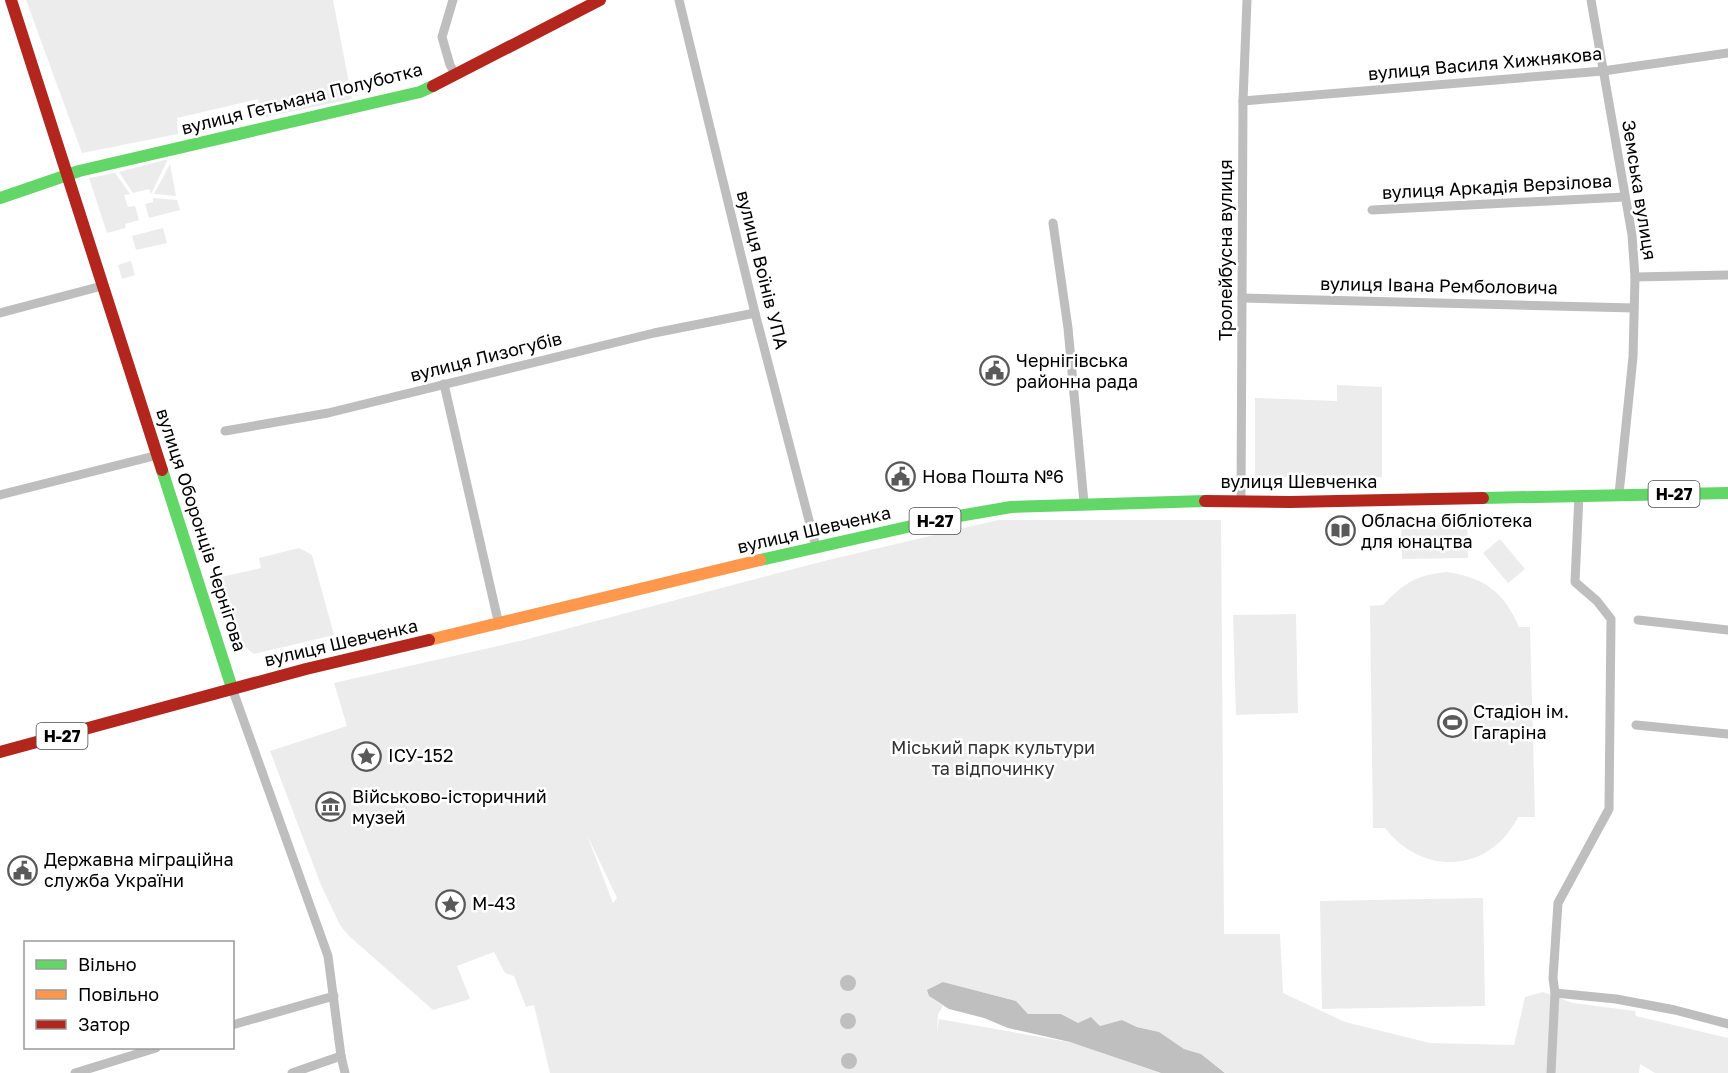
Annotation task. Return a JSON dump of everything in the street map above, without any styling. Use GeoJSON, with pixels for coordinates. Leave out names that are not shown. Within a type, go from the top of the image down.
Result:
{"type":"FeatureCollection","features":[{"type":"Feature","properties":{"kind":"main road","name":"вулиця Оборонців Чернігова"},"geometry":{"type":"LineString","coordinates":[[11,0],[232,688]]}},
{"type":"Feature","properties":{"kind":"main road","name":"вулиця Гетьмана Полуботка"},"geometry":{"type":"LineString","coordinates":[[0,198],[67,174],[420,92],[600,0]]}},
{"type":"Feature","properties":{"kind":"main road","name":"вулиця Шевченка"},"geometry":{"type":"LineString","coordinates":[[0,752],[124,720],[232,688],[816,547],[946,518],[1011,507],[1084,502],[1290,502],[1619,494],[1728,494]]}},
{"type":"Feature","properties":{"kind":"street"},"geometry":{"type":"LineString","coordinates":[[453,0],[441,37],[450,65],[456,75]]}},
{"type":"Feature","properties":{"kind":"street","name":"вулиця Воїнів УПА"},"geometry":{"type":"LineString","coordinates":[[678,0],[755,313],[816,547]]}},
{"type":"Feature","properties":{"kind":"street","name":"Тролейбусна вулиця"},"geometry":{"type":"LineString","coordinates":[[1240,501],[1243,101],[1247,0]]}},
{"type":"Feature","properties":{"kind":"street","name":"Земська вулиця"},"geometry":{"type":"LineString","coordinates":[[1591,0],[1632,235],[1635,277],[1633,357],[1619,494]]}},
{"type":"Feature","properties":{"kind":"street","name":"вулиця Василя Хижнякова"},"geometry":{"type":"LineString","coordinates":[[1243,101],[1603,71],[1728,53]]}},
{"type":"Feature","properties":{"kind":"street","name":"вулиця Аркадія Верзілова"},"geometry":{"type":"LineString","coordinates":[[1372,210],[1624,197]]}},
{"type":"Feature","properties":{"kind":"street"},"geometry":{"type":"LineString","coordinates":[[1053,223],[1068,328],[1084,502]]}},
{"type":"Feature","properties":{"kind":"street"},"geometry":{"type":"LineString","coordinates":[[1635,277],[1728,274]]}},
{"type":"Feature","properties":{"kind":"street"},"geometry":{"type":"LineString","coordinates":[[0,313],[102,286]]}},
{"type":"Feature","properties":{"kind":"street","name":"вулиця Івана Ремболовича"},"geometry":{"type":"LineString","coordinates":[[1242,298],[1634,308]]}},
{"type":"Feature","properties":{"kind":"street","name":"вулиця Лизогубів"},"geometry":{"type":"LineString","coordinates":[[225,431],[328,413],[654,333],[755,313]]}},
{"type":"Feature","properties":{"kind":"street"},"geometry":{"type":"LineString","coordinates":[[444,384],[499,625]]}},
{"type":"Feature","properties":{"kind":"street"},"geometry":{"type":"LineString","coordinates":[[0,495],[158,455]]}},
{"type":"Feature","properties":{"kind":"street"},"geometry":{"type":"LineString","coordinates":[[1551,1073],[1555,993],[1553,978],[1558,903],[1609,809],[1611,619],[1597,601],[1575,582],[1579,495]]}},
{"type":"Feature","properties":{"kind":"street"},"geometry":{"type":"LineString","coordinates":[[1638,620],[1728,630]]}},
{"type":"Feature","properties":{"kind":"street","name":"вулиця Оборонців Чернігова"},"geometry":{"type":"LineString","coordinates":[[232,688],[328,956],[345,1073]]}},
{"type":"Feature","properties":{"kind":"street"},"geometry":{"type":"LineString","coordinates":[[1636,725],[1728,734]]}},
{"type":"Feature","properties":{"kind":"street"},"geometry":{"type":"LineString","coordinates":[[1555,993],[1645,1004],[1728,1024]]}},
{"type":"Feature","properties":{"kind":"street"},"geometry":{"type":"LineString","coordinates":[[234,1024],[334,996]]}},
{"type":"Feature","properties":{"kind":"street"},"geometry":{"type":"LineString","coordinates":[[75,1073],[150,1049]]}},
{"type":"Feature","properties":{"kind":"street"},"geometry":{"type":"LineString","coordinates":[[292,1073],[341,1056]]}},
{"type":"Feature","properties":{"kind":"green space"},"geometry":{"type":"Polygon","coordinates":[[[26,0],[333,0],[352,99],[261,118],[258,99],[177,118],[178,134],[82,153],[26,0]]]}},
{"type":"Feature","properties":{"kind":"green space"},"geometry":{"type":"Polygon","coordinates":[[[168,159],[151,194],[149,189],[133,193],[119,172],[168,159]]]}},
{"type":"Feature","properties":{"kind":"green space"},"geometry":{"type":"Polygon","coordinates":[[[170,164],[176,196],[154,194],[170,164]]]}},
{"type":"Feature","properties":{"kind":"green space"},"geometry":{"type":"Polygon","coordinates":[[[115,173],[130,194],[124,195],[128,207],[135,206],[139,220],[125,224],[126,228],[107,233],[89,178],[115,173]]]}},
{"type":"Feature","properties":{"kind":"green space"},"geometry":{"type":"Polygon","coordinates":[[[153,198],[177,200],[180,210],[149,218],[145,204],[153,202],[153,198]]]}},
{"type":"Feature","properties":{"kind":"green space"},"geometry":{"type":"Polygon","coordinates":[[[163,228],[167,243],[136,250],[132,236],[163,228]]]}},
{"type":"Feature","properties":{"kind":"green space"},"geometry":{"type":"Polygon","coordinates":[[[131,261],[135,275],[122,279],[118,265],[131,261]]]}},
{"type":"Feature","properties":{"kind":"green space"},"geometry":{"type":"Polygon","coordinates":[[[1337,385],[1382,387],[1382,477],[1255,477],[1255,398],[1337,401],[1337,385]]]}},
{"type":"Feature","properties":{"kind":"green space","name":"Міський парк культури та відпочинку"},"geometry":{"type":"Polygon","coordinates":[[[998,520],[1221,520],[1224,934],[1280,934],[1283,993],[1345,1022],[1430,1043],[1514,1045],[1525,997],[1543,992],[1573,1003],[1635,1011],[1636,1016],[1728,1038],[1728,1073],[1655,1073],[1640,1064],[1639,1073],[1226,1073],[1201,1054],[1184,1049],[1155,1031],[1122,1020],[1100,1026],[1092,1018],[1078,1023],[1061,1014],[1028,1014],[1016,1001],[943,982],[929,996],[943,1006],[938,1014],[937,1032],[939,1019],[1074,1043],[1160,1073],[550,1073],[534,1005],[526,1007],[514,976],[505,973],[494,952],[457,966],[470,999],[433,1010],[348,935],[340,925],[321,885],[270,751],[347,726],[334,683],[524,640],[828,560],[998,520]],[[587,835],[613,903],[617,898],[587,835]]]}},
{"type":"Feature","properties":{"kind":"green space"},"geometry":{"type":"Polygon","coordinates":[[[1467,522],[1468,558],[1402,559],[1401,523],[1467,522]]]}},
{"type":"Feature","properties":{"kind":"green space"},"geometry":{"type":"Polygon","coordinates":[[[1500,539],[1525,569],[1508,583],[1483,553],[1500,539]]]}},
{"type":"Feature","properties":{"kind":"green space"},"geometry":{"type":"Polygon","coordinates":[[[299,548],[312,555],[334,635],[254,654],[240,643],[221,577],[261,568],[259,558],[299,548]]]}},
{"type":"Feature","properties":{"kind":"green space","name":"Стадіон ім. Гагаріна"},"geometry":{"type":"Polygon","coordinates":[[[1447,572],[1483,583],[1507,604],[1519,627],[1530,627],[1535,817],[1518,817],[1506,836],[1491,849],[1474,858],[1455,862],[1436,861],[1418,855],[1400,844],[1385,828],[1373,828],[1370,606],[1383,605],[1411,581],[1427,575],[1447,572]]]}},
{"type":"Feature","properties":{"kind":"green space"},"geometry":{"type":"Polygon","coordinates":[[[1296,614],[1298,713],[1236,715],[1233,615],[1296,614]]]}},
{"type":"Feature","properties":{"kind":"green space"},"geometry":{"type":"Polygon","coordinates":[[[1483,898],[1485,1006],[1322,1009],[1320,901],[1483,898]]]}},
{"type":"Feature","properties":{"kind":"shaded area"},"geometry":{"type":"Polygon","coordinates":[[[845,975],[851,975],[856,983],[854,989],[845,991],[840,986],[840,980],[845,975]]]}},
{"type":"Feature","properties":{"kind":"shaded area"},"geometry":{"type":"Polygon","coordinates":[[[943,982],[1016,1001],[1028,1014],[1061,1014],[1078,1023],[1091,1017],[1100,1026],[1122,1020],[1137,1027],[1159,1032],[1184,1049],[1201,1054],[1225,1073],[1161,1073],[1070,1042],[1008,1028],[984,1018],[949,1009],[929,996],[927,990],[943,982]]]}},
{"type":"Feature","properties":{"kind":"shaded area"},"geometry":{"type":"Polygon","coordinates":[[[845,1013],[851,1013],[856,1021],[854,1027],[845,1029],[840,1024],[840,1018],[845,1013]]]}},
{"type":"Feature","properties":{"kind":"shaded area"},"geometry":{"type":"Polygon","coordinates":[[[846,1053],[852,1053],[857,1061],[855,1067],[846,1069],[841,1064],[841,1058],[846,1053]]]}},
{"type":"Feature","properties":{"kind":"traffic: fast"},"geometry":{"type":"LineString","coordinates":[[0,198],[79,171],[420,92],[433,86]]}},
{"type":"Feature","properties":{"kind":"traffic: fast"},"geometry":{"type":"LineString","coordinates":[[162,470],[232,688]]}},
{"type":"Feature","properties":{"kind":"traffic: fast"},"geometry":{"type":"LineString","coordinates":[[1483,498],[1728,493]]}},
{"type":"Feature","properties":{"kind":"traffic: fast"},"geometry":{"type":"LineString","coordinates":[[760,560],[947,518],[1011,507],[1205,501]]}},
{"type":"Feature","properties":{"kind":"traffic: slow"},"geometry":{"type":"LineString","coordinates":[[429,640],[760,560]]}},
{"type":"Feature","properties":{"kind":"traffic: jam"},"geometry":{"type":"LineString","coordinates":[[11,0],[162,470]]}},
{"type":"Feature","properties":{"kind":"traffic: jam"},"geometry":{"type":"LineString","coordinates":[[433,86],[600,0]]}},
{"type":"Feature","properties":{"kind":"traffic: jam"},"geometry":{"type":"LineString","coordinates":[[1205,501],[1290,502],[1483,498]]}},
{"type":"Feature","properties":{"kind":"traffic: jam"},"geometry":{"type":"LineString","coordinates":[[0,752],[306,669],[429,640]]}},
{"type":"Feature","properties":{"kind":"place","name":"Чернігівська районна рада"},"geometry":{"type":"Point","coordinates":[995,371]}},
{"type":"Feature","properties":{"kind":"place","name":"Нова Пошта №6"},"geometry":{"type":"Point","coordinates":[901,477]}},
{"type":"Feature","properties":{"kind":"place","name":"Обласна бібліотека для юнацтва"},"geometry":{"type":"Point","coordinates":[1340,531]}},
{"type":"Feature","properties":{"kind":"place","name":"Стадіон ім. Гагаріна"},"geometry":{"type":"Point","coordinates":[1452,722]}},
{"type":"Feature","properties":{"kind":"place","name":"ІСУ-152"},"geometry":{"type":"Point","coordinates":[367,756]}},
{"type":"Feature","properties":{"kind":"place","name":"Військово-історичний музей"},"geometry":{"type":"Point","coordinates":[331,807]}},
{"type":"Feature","properties":{"kind":"place","name":"Державна міграційна служба України"},"geometry":{"type":"Point","coordinates":[23,870]}},
{"type":"Feature","properties":{"kind":"place","name":"М-43"},"geometry":{"type":"Point","coordinates":[451,904]}}]}
